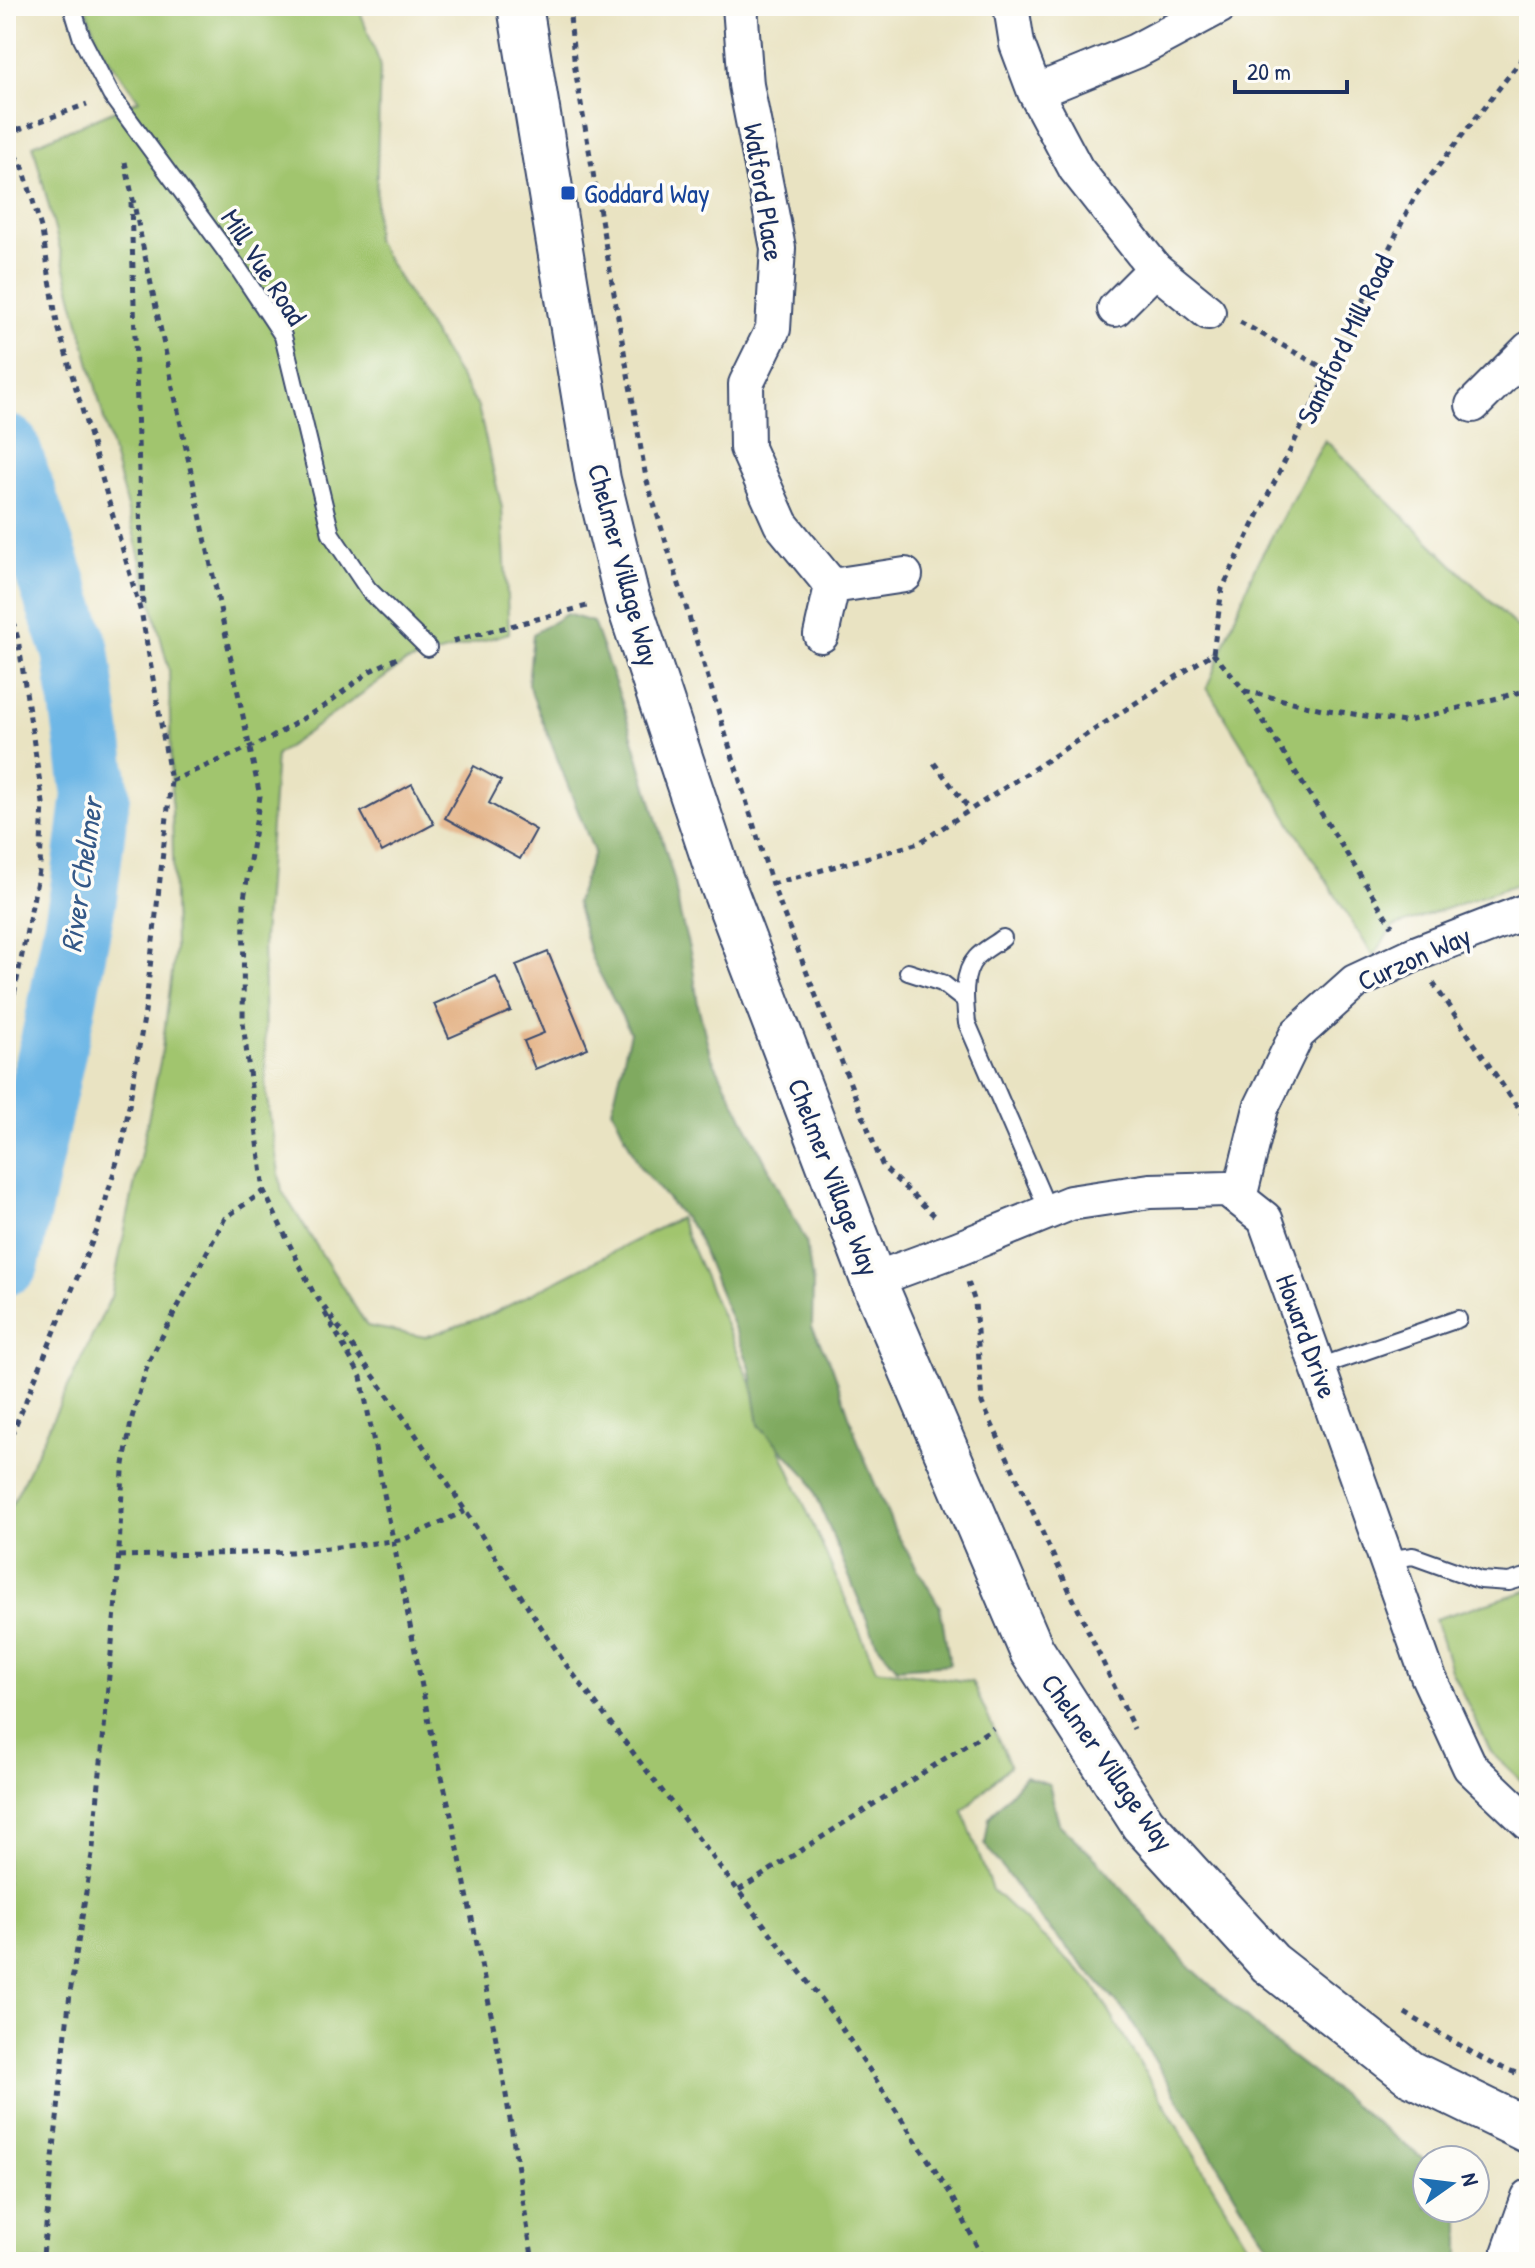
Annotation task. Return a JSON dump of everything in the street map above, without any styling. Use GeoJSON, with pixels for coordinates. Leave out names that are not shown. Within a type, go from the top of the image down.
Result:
{"type":"FeatureCollection","features":[{"type":"Feature","properties":{"kind":"street","name":"Chelmer Village Way"},"geometry":{"type":"LineString","coordinates":[[520,6],[598,480],[627,598],[720,878],[873,1280],[1032,1651],[1143,1824],[1270,1963],[1410,2073],[1529,2131]]}},
{"type":"Feature","properties":{"kind":"street","name":"Walford Place"},"geometry":{"type":"LineString","coordinates":[[740,6],[746,85],[778,248],[773,329],[746,384],[747,448],[781,524],[832,586]]}},
{"type":"Feature","properties":{"kind":"street"},"geometry":{"type":"LineString","coordinates":[[1011,6],[1017,44],[1035,92],[1076,169],[1155,269],[1208,312]]}},
{"type":"Feature","properties":{"kind":"street"},"geometry":{"type":"LineString","coordinates":[[1035,92],[1136,51],[1220,6]]}},
{"type":"Feature","properties":{"kind":"street"},"geometry":{"type":"LineString","coordinates":[[1115,309],[1155,269]]}},
{"type":"Feature","properties":{"kind":"street"},"geometry":{"type":"LineString","coordinates":[[1473,405],[1529,349]]}},
{"type":"Feature","properties":{"kind":"street"},"geometry":{"type":"LineString","coordinates":[[821,635],[832,586],[905,575]]}},
{"type":"Feature","properties":{"kind":"street","name":"Curzon Way"},"geometry":{"type":"LineString","coordinates":[[1239,1198],[1261,1108],[1297,1034],[1355,982],[1415,954],[1529,910]]}},
{"type":"Feature","properties":{"kind":"street"},"geometry":{"type":"LineString","coordinates":[[873,1280],[1070,1203],[1150,1191],[1227,1189],[1239,1198]]}},
{"type":"Feature","properties":{"kind":"street","name":"Howard Drive"},"geometry":{"type":"LineString","coordinates":[[1239,1198],[1265,1219],[1428,1676],[1470,1767],[1529,1823]]}},
{"type":"Feature","properties":{"kind":"street"},"geometry":{"type":"LineString","coordinates":[[1506,2262],[1529,2197]]}},
{"type":"Feature","properties":{"kind":"lane","name":"Mill Vue Road"},"geometry":{"type":"LineString","coordinates":[[72,6],[82,39],[111,95],[238,268],[283,336],[331,534],[368,589],[428,648]]}},
{"type":"Feature","properties":{"kind":"lane"},"geometry":{"type":"LineString","coordinates":[[1003,938],[976,958],[967,971],[967,1023],[1049,1212]]}},
{"type":"Feature","properties":{"kind":"lane"},"geometry":{"type":"LineString","coordinates":[[908,972],[942,983],[965,1001]]}},
{"type":"Feature","properties":{"kind":"lane"},"geometry":{"type":"LineString","coordinates":[[1319,1367],[1458,1319]]}},
{"type":"Feature","properties":{"kind":"lane"},"geometry":{"type":"LineString","coordinates":[[1386,1560],[1413,1556],[1480,1580],[1509,1582],[1529,1576]]}},
{"type":"Feature","properties":{"kind":"path"},"geometry":{"type":"LineString","coordinates":[[569,6],[575,69],[646,478],[772,884],[883,1167],[940,1222],[957,1249],[975,1302],[982,1403],[1140,1741]]}},
{"type":"Feature","properties":{"kind":"path","name":"Sandford Mill Road"},"geometry":{"type":"LineString","coordinates":[[1213,653],[1222,589],[1415,196],[1529,50]]}},
{"type":"Feature","properties":{"kind":"path"},"geometry":{"type":"LineString","coordinates":[[6,134],[111,95],[260,796],[244,899],[243,1023],[264,1191],[313,1292],[361,1377],[501,2064],[533,2262]]}},
{"type":"Feature","properties":{"kind":"path"},"geometry":{"type":"LineString","coordinates":[[6,147],[21,161],[38,217],[57,323],[143,619],[171,781],[145,1012],[123,1141],[97,1230],[6,1448]]}},
{"type":"Feature","properties":{"kind":"path"},"geometry":{"type":"LineString","coordinates":[[131,189],[143,619]]}},
{"type":"Feature","properties":{"kind":"path"},"geometry":{"type":"LineString","coordinates":[[1208,312],[1249,324],[1329,371]]}},
{"type":"Feature","properties":{"kind":"path"},"geometry":{"type":"LineString","coordinates":[[6,598],[18,639],[43,803],[40,866],[6,1034]]}},
{"type":"Feature","properties":{"kind":"path"},"geometry":{"type":"LineString","coordinates":[[171,781],[269,739],[327,704],[370,671],[408,653],[543,616],[627,598]]}},
{"type":"Feature","properties":{"kind":"path"},"geometry":{"type":"LineString","coordinates":[[772,884],[919,843],[1213,653],[1244,690],[1393,927],[1415,954],[1529,1124]]}},
{"type":"Feature","properties":{"kind":"path"},"geometry":{"type":"LineString","coordinates":[[1244,690],[1322,709],[1404,722],[1529,690]]}},
{"type":"Feature","properties":{"kind":"path"},"geometry":{"type":"LineString","coordinates":[[934,763],[970,811]]}},
{"type":"Feature","properties":{"kind":"path"},"geometry":{"type":"LineString","coordinates":[[50,2262],[43,2255],[70,1993],[93,1848],[125,1458],[131,1421],[148,1363],[225,1218],[264,1191]]}},
{"type":"Feature","properties":{"kind":"path"},"geometry":{"type":"LineString","coordinates":[[313,1292],[412,1429],[564,1662],[836,2019],[950,2193],[985,2262]]}},
{"type":"Feature","properties":{"kind":"path"},"geometry":{"type":"LineString","coordinates":[[119,1556],[291,1552],[393,1541],[405,1539],[465,1511]]}},
{"type":"Feature","properties":{"kind":"path"},"geometry":{"type":"LineString","coordinates":[[739,1890],[993,1728]]}},
{"type":"Feature","properties":{"kind":"path"},"geometry":{"type":"LineString","coordinates":[[1402,2011],[1490,2063],[1529,2078]]}},
{"type":"Feature","properties":{"kind":"green space"},"geometry":{"type":"Polygon","coordinates":[[[85,6],[358,6],[380,64],[375,239],[478,407],[502,508],[509,633],[405,663],[276,755],[263,938],[266,1093],[282,1191],[367,1326],[425,1337],[492,1314],[679,1218],[876,1669],[972,1682],[1010,1765],[963,1811],[992,1890],[1092,1983],[1258,2262],[6,2262],[6,1517],[111,1297],[161,1057],[175,950],[169,670],[33,145],[139,100],[100,47],[85,6]]]}},
{"type":"Feature","properties":{"kind":"green space"},"geometry":{"type":"Polygon","coordinates":[[[1325,440],[1529,639],[1529,880],[1393,927],[1373,956],[1207,688],[1254,569],[1325,440]]]}},
{"type":"Feature","properties":{"kind":"green space"},"geometry":{"type":"Polygon","coordinates":[[[566,614],[593,622],[623,705],[674,879],[710,1054],[806,1241],[813,1285],[812,1327],[832,1366],[862,1453],[894,1529],[940,1607],[950,1664],[897,1668],[876,1642],[809,1478],[759,1425],[750,1367],[695,1231],[640,1167],[612,1109],[630,1032],[591,957],[576,902],[594,852],[528,684],[533,634],[566,614]]]}},
{"type":"Feature","properties":{"kind":"green space"},"geometry":{"type":"Polygon","coordinates":[[[1529,1590],[1529,1788],[1491,1752],[1451,1670],[1435,1619],[1529,1590]]]}},
{"type":"Feature","properties":{"kind":"green space"},"geometry":{"type":"Polygon","coordinates":[[[1025,1776],[1049,1784],[1059,1824],[1098,1861],[1187,1964],[1273,2042],[1411,2150],[1411,2224],[1460,2224],[1460,2262],[1281,2262],[1242,2206],[1127,2014],[1038,1916],[985,1844],[989,1818],[1025,1776]]]}},
{"type":"Feature","properties":{"kind":"building"},"geometry":{"type":"Polygon","coordinates":[[[474,766],[501,781],[489,803],[536,830],[520,859],[445,818],[474,766]]]}},
{"type":"Feature","properties":{"kind":"building"},"geometry":{"type":"Polygon","coordinates":[[[412,784],[434,824],[382,852],[361,812],[412,784]]]}},
{"type":"Feature","properties":{"kind":"building"},"geometry":{"type":"Polygon","coordinates":[[[548,952],[588,1048],[535,1069],[524,1041],[544,1033],[516,965],[548,952]]]}},
{"type":"Feature","properties":{"kind":"building"},"geometry":{"type":"Polygon","coordinates":[[[496,977],[511,1011],[449,1038],[434,1004],[496,977]]]}},
{"type":"Feature","properties":{"kind":"waterway","name":"River Chelmer"},"geometry":{"type":"LineString","coordinates":[[6,448],[76,651],[96,795],[83,897],[6,1261]]}},
{"type":"Feature","properties":{"kind":"place","name":"Goddard Way"},"geometry":{"type":"Point","coordinates":[568,193]}}]}
